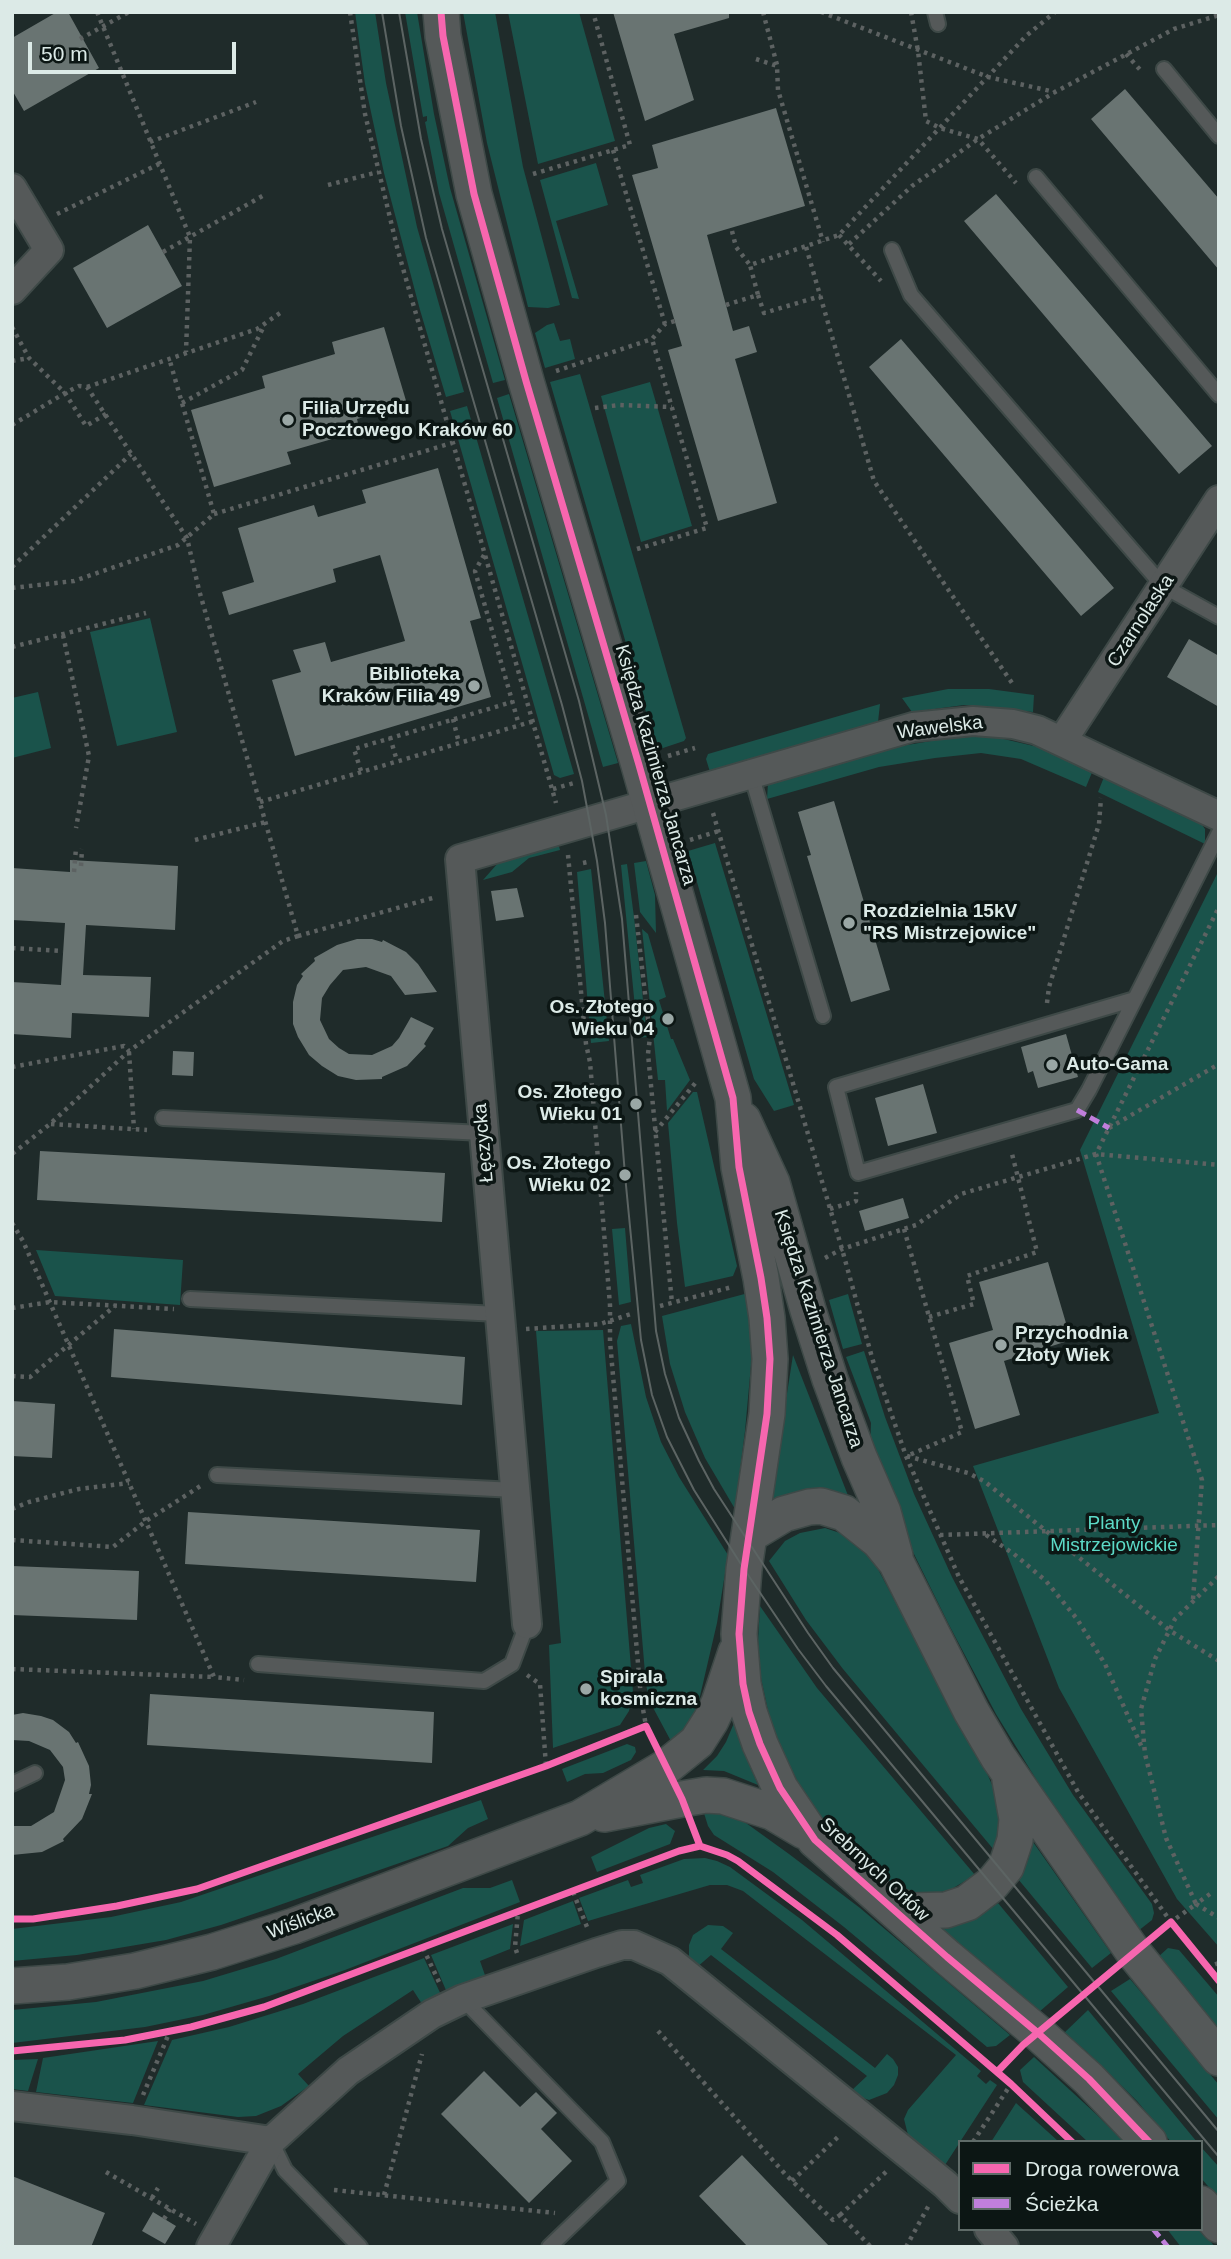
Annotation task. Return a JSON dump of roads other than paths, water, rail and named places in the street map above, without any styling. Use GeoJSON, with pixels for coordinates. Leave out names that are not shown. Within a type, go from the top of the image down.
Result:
{"type":"FeatureCollection","features":[{"type":"Feature","properties":{"kind":"street","name":"Księdza Kazimierza Jancarza"},"geometry":{"type":"LineString","coordinates":[[441,12],[443,36],[474,194],[733,1098],[772,1183],[830,1379],[883,1512],[896,1562]]}},
{"type":"Feature","properties":{"kind":"street"},"geometry":{"type":"LineString","coordinates":[[12,188],[49,250],[12,290]]}},
{"type":"Feature","properties":{"kind":"street","name":"Czarnolaska"},"geometry":{"type":"LineString","coordinates":[[1062,741],[1219,500]]}},
{"type":"Feature","properties":{"kind":"street","name":"Wawelska"},"geometry":{"type":"LineString","coordinates":[[650,804],[913,727],[994,721],[1037,730],[1219,816]]}},
{"type":"Feature","properties":{"kind":"street","name":"Łęczycka"},"geometry":{"type":"LineString","coordinates":[[527,1624],[460,859],[650,804]]}},
{"type":"Feature","properties":{"kind":"street","name":"Księdza Kazimierza Jancarza"},"geometry":{"type":"LineString","coordinates":[[733,1098],[739,1167],[768,1318],[770,1359],[767,1414],[750,1535]]}},
{"type":"Feature","properties":{"kind":"street"},"geometry":{"type":"LineString","coordinates":[[750,1535],[784,1514],[821,1506],[844,1513],[859,1522],[896,1562]]}},
{"type":"Feature","properties":{"kind":"street","name":"Srebrnych Orłów"},"geometry":{"type":"LineString","coordinates":[[750,1535],[739,1634],[743,1684],[760,1744],[780,1788],[815,1840],[876,1896],[1089,2079],[1147,2140]]}},
{"type":"Feature","properties":{"kind":"street","name":"Srebrnych Orłów"},"geometry":{"type":"LineString","coordinates":[[896,1562],[971,1711],[1005,1769],[1134,1953],[1219,2058]]}},
{"type":"Feature","properties":{"kind":"street","name":"Wiślicka"},"geometry":{"type":"LineString","coordinates":[[12,1986],[68,1982],[183,1961],[294,1926],[580,1818],[666,1767],[697,1742],[711,1720],[722,1693],[737,1650],[739,1634]]}},
{"type":"Feature","properties":{"kind":"street","name":"Srebrnych Orłów"},"geometry":{"type":"LineString","coordinates":[[876,1896],[900,1908],[921,1912],[935,1911],[968,1903],[992,1885],[1008,1861],[1017,1829],[1014,1793],[1005,1769]]}},
{"type":"Feature","properties":{"kind":"street","name":"Wiślicka"},"geometry":{"type":"LineString","coordinates":[[580,1818],[706,1795],[723,1796],[756,1805],[787,1819],[815,1840]]}},
{"type":"Feature","properties":{"kind":"street"},"geometry":{"type":"LineString","coordinates":[[214,2241],[271,2141],[348,2071],[432,2014],[452,1993],[628,1945],[670,1961],[952,2191]]}},
{"type":"Feature","properties":{"kind":"street"},"geometry":{"type":"LineString","coordinates":[[12,2106],[132,2120],[271,2141]]}},
{"type":"Feature","properties":{"kind":"street"},"geometry":{"type":"LineString","coordinates":[[1203,2206],[1219,2225]]}},
{"type":"Feature","properties":{"kind":"street"},"geometry":{"type":"LineString","coordinates":[[991,2231],[1004,2247]]}},
{"type":"Feature","properties":{"kind":"lane"},"geometry":{"type":"LineString","coordinates":[[1164,69],[1219,136]]}},
{"type":"Feature","properties":{"kind":"lane"},"geometry":{"type":"LineString","coordinates":[[1036,177],[1219,396]]}},
{"type":"Feature","properties":{"kind":"lane"},"geometry":{"type":"LineString","coordinates":[[892,250],[911,295],[1163,586],[1219,617]]}},
{"type":"Feature","properties":{"kind":"lane"},"geometry":{"type":"LineString","coordinates":[[751,774],[823,1016]]}},
{"type":"Feature","properties":{"kind":"lane"},"geometry":{"type":"LineString","coordinates":[[1135,999],[836,1087],[858,1173],[1077,1110],[1089,1090],[1219,834]]}},
{"type":"Feature","properties":{"kind":"lane"},"geometry":{"type":"LineString","coordinates":[[163,1118],[484,1133]]}},
{"type":"Feature","properties":{"kind":"lane"},"geometry":{"type":"LineString","coordinates":[[190,1299],[500,1322]]}},
{"type":"Feature","properties":{"kind":"lane"},"geometry":{"type":"LineString","coordinates":[[217,1475],[515,1490]]}},
{"type":"Feature","properties":{"kind":"lane"},"geometry":{"type":"LineString","coordinates":[[258,1664],[484,1681],[512,1664],[527,1624]]}},
{"type":"Feature","properties":{"kind":"lane"},"geometry":{"type":"LineString","coordinates":[[12,1784],[35,1773]]}},
{"type":"Feature","properties":{"kind":"lane"},"geometry":{"type":"LineString","coordinates":[[452,1993],[602,2142],[618,2181],[549,2247]]}},
{"type":"Feature","properties":{"kind":"lane"},"geometry":{"type":"LineString","coordinates":[[271,2141],[285,2170],[360,2247]]}},
{"type":"Feature","properties":{"kind":"tram line"},"geometry":{"type":"LineString","coordinates":[[382,12],[401,126],[426,238],[582,781],[605,923],[641,1340],[652,1395],[667,1437],[694,1490],[744,1569],[826,1686],[1219,2157]]}},
{"type":"Feature","properties":{"kind":"tram line"},"geometry":{"type":"LineString","coordinates":[[399,12],[421,139],[442,229],[579,701],[606,815],[622,919],[656,1331],[665,1374],[679,1418],[714,1489],[833,1668],[1219,2132]]}},
{"type":"Feature","properties":{"kind":"place","name":"Filia Urzędu Pocztowego Kraków 60"},"geometry":{"type":"Point","coordinates":[288,420]}},
{"type":"Feature","properties":{"kind":"place","name":"Biblioteka Kraków Filia 49"},"geometry":{"type":"Point","coordinates":[474,686]}},
{"type":"Feature","properties":{"kind":"place","name":"Rozdzielnia 15kV \"RS Mistrzejowice\""},"geometry":{"type":"Point","coordinates":[849,923]}},
{"type":"Feature","properties":{"kind":"place","name":"Os. Złotego Wieku 04"},"geometry":{"type":"Point","coordinates":[668,1019]}},
{"type":"Feature","properties":{"kind":"place","name":"Auto-Gama"},"geometry":{"type":"Point","coordinates":[1052,1065]}},
{"type":"Feature","properties":{"kind":"place","name":"Os. Złotego Wieku 01"},"geometry":{"type":"Point","coordinates":[636,1104]}},
{"type":"Feature","properties":{"kind":"place","name":"Os. Złotego Wieku 02"},"geometry":{"type":"Point","coordinates":[625,1175]}},
{"type":"Feature","properties":{"kind":"place","name":"Przychodnia Złoty Wiek"},"geometry":{"type":"Point","coordinates":[1001,1345]}},
{"type":"Feature","properties":{"kind":"place","name":"Spirala kosmiczna"},"geometry":{"type":"Point","coordinates":[586,1689]}},
{"type":"Feature","properties":{"kind":"park label","name":"Planty Mistrzejowickie"},"geometry":{"type":"Point","coordinates":[1114,1535]}}]}
